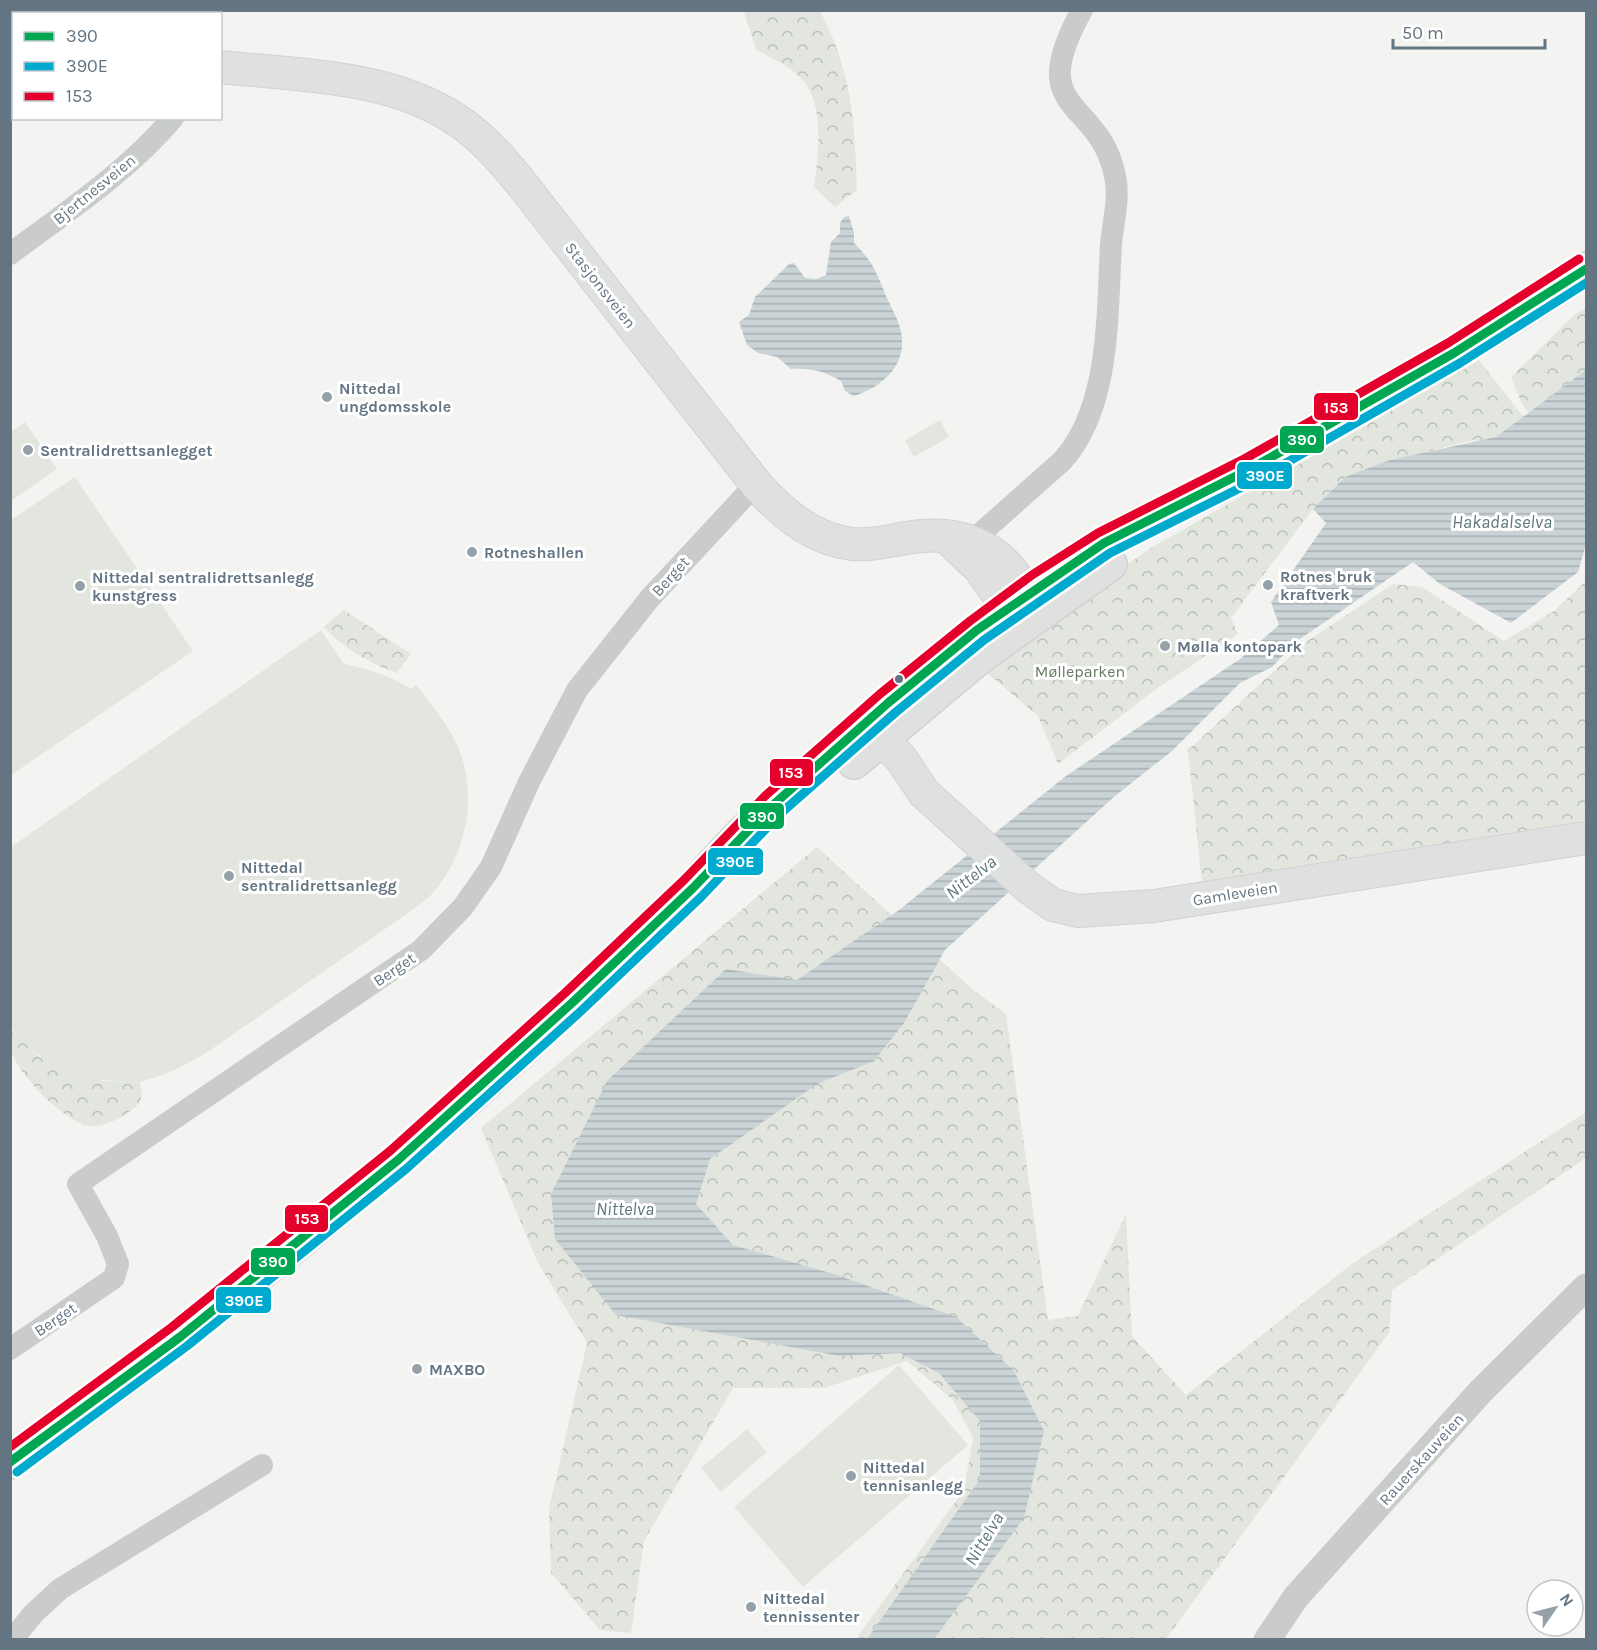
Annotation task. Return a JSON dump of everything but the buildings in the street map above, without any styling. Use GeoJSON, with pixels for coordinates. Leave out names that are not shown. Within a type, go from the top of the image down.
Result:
{"type":"FeatureCollection","features":[{"type":"Feature","properties":{"kind":"highway"},"geometry":{"type":"LineString","coordinates":[[10,1462],[158,1353],[365,1187],[497,1072],[693,888],[737,861],[869,739],[955,677],[1021,606],[1154,535],[1213,489],[1452,355],[1587,269]]}},
{"type":"Feature","properties":{"kind":"main road","name":"Stasjonsveien"},"geometry":{"type":"LineString","coordinates":[[222,67],[329,79],[403,94],[443,112],[475,134],[525,188],[756,484],[800,524],[840,542],[872,545],[919,536],[960,543],[999,556],[1021,606]]}},
{"type":"Feature","properties":{"kind":"main road","name":"Gamleveien"},"geometry":{"type":"LineString","coordinates":[[869,739],[896,780],[924,793],[964,831],[1053,905],[1078,912],[1154,906],[1587,838]]}},
{"type":"Feature","properties":{"kind":"street"},"geometry":{"type":"LineString","coordinates":[[960,543],[1042,481],[1075,447],[1091,412],[1101,368],[1116,210],[1116,178],[1111,161],[1099,138],[1072,106],[1061,86],[1059,66],[1065,40],[1082,10]]}},
{"type":"Feature","properties":{"kind":"street","name":"Bjertnesveien"},"geometry":{"type":"LineString","coordinates":[[10,254],[110,177],[171,120]]}},
{"type":"Feature","properties":{"kind":"street","name":"Berget"},"geometry":{"type":"LineString","coordinates":[[10,1349],[114,1278],[118,1264],[107,1236],[78,1184],[411,957],[463,907],[491,867],[533,773],[577,690],[650,598],[756,484]]}},
{"type":"Feature","properties":{"kind":"street","name":"Rauerskauveien"},"geometry":{"type":"LineString","coordinates":[[1267,1640],[1296,1597],[1481,1391],[1587,1287]]}},
{"type":"Feature","properties":{"kind":"street"},"geometry":{"type":"LineString","coordinates":[[12,1640],[39,1607],[60,1589],[262,1465]]}},
{"type":"Feature","properties":{"kind":"green space"},"geometry":{"type":"Polygon","coordinates":[[[744,11],[820,11],[831,33],[850,98],[857,190],[835,207],[814,187],[818,129],[814,101],[808,88],[790,69],[756,50],[744,11]]]}},
{"type":"Feature","properties":{"kind":"green space"},"geometry":{"type":"Polygon","coordinates":[[[1586,308],[1586,482],[1522,404],[1511,377],[1574,315],[1586,308]]]}},
{"type":"Feature","properties":{"kind":"green space","name":"Mølleparken"},"geometry":{"type":"Polygon","coordinates":[[[1479,360],[1532,428],[1505,443],[1474,440],[1414,455],[1345,477],[1313,509],[1231,618],[1238,634],[1155,690],[1058,764],[1038,716],[980,667],[1151,548],[1479,360]]]}},
{"type":"Feature","properties":{"kind":"green space"},"geometry":{"type":"Polygon","coordinates":[[[940,420],[949,437],[914,457],[905,440],[940,420]]]}},
{"type":"Feature","properties":{"kind":"green space","name":"Sentralidrettsanlegget"},"geometry":{"type":"Polygon","coordinates":[[[25,422],[57,469],[11,501],[11,432],[25,422]]]}},
{"type":"Feature","properties":{"kind":"green space","name":"Nittedal sentralidrettsanlegg kunstgress"},"geometry":{"type":"Polygon","coordinates":[[[75,477],[193,651],[11,775],[11,520],[75,477]]]}},
{"type":"Feature","properties":{"kind":"green space"},"geometry":{"type":"Polygon","coordinates":[[[1586,581],[1586,834],[1203,894],[1188,750],[1306,642],[1393,584],[1422,587],[1504,641],[1554,611],[1586,581]]]}},
{"type":"Feature","properties":{"kind":"green space"},"geometry":{"type":"Polygon","coordinates":[[[344,610],[411,654],[397,673],[357,654],[323,627],[344,610]]]}},
{"type":"Feature","properties":{"kind":"green space"},"geometry":{"type":"Polygon","coordinates":[[[321,630],[344,664],[379,673],[411,689],[416,685],[443,721],[457,745],[464,764],[467,783],[466,824],[461,844],[443,880],[430,896],[408,913],[209,1051],[177,1069],[143,1081],[128,1082],[88,1078],[45,1060],[21,1039],[11,1026],[11,847],[321,630]]]}},
{"type":"Feature","properties":{"kind":"green space"},"geometry":{"type":"Polygon","coordinates":[[[817,847],[972,989],[1006,1014],[1048,1320],[1078,1316],[1126,1214],[1132,1336],[1186,1395],[1353,1263],[1586,1112],[1586,1158],[1392,1290],[1389,1333],[1166,1639],[855,1640],[964,1490],[973,1438],[953,1400],[907,1361],[824,1388],[733,1388],[644,1541],[631,1633],[600,1630],[551,1573],[549,1509],[587,1343],[538,1263],[481,1128],[817,847]]]}},
{"type":"Feature","properties":{"kind":"green space"},"geometry":{"type":"Polygon","coordinates":[[[13,1030],[39,1057],[102,1081],[140,1082],[142,1093],[140,1101],[129,1112],[109,1123],[89,1126],[79,1123],[43,1096],[15,1061],[10,1049],[10,1032],[13,1030]]]}},
{"type":"Feature","properties":{"kind":"green space","name":"Nittedal tennisanlegg"},"geometry":{"type":"Polygon","coordinates":[[[899,1365],[968,1445],[803,1587],[734,1507],[899,1365]]]}},
{"type":"Feature","properties":{"kind":"green space"},"geometry":{"type":"Polygon","coordinates":[[[747,1429],[767,1452],[721,1492],[701,1468],[747,1429]]]}},
{"type":"Feature","properties":{"kind":"water"},"geometry":{"type":"Polygon","coordinates":[[[849,216],[854,233],[854,243],[866,256],[877,274],[899,324],[902,344],[901,355],[891,373],[874,387],[854,396],[845,391],[841,381],[829,375],[811,370],[791,369],[777,357],[758,353],[747,345],[739,322],[749,315],[755,297],[789,264],[794,263],[805,278],[816,279],[826,275],[831,242],[840,233],[840,223],[844,217],[849,216]]]}},
{"type":"Feature","properties":{"kind":"water","name":"Nittelva"},"geometry":{"type":"Polygon","coordinates":[[[1586,370],[1586,544],[1578,572],[1511,623],[1440,584],[1413,562],[1297,641],[1272,667],[1240,683],[1172,751],[1115,796],[945,950],[904,1023],[874,1061],[817,1084],[710,1159],[696,1204],[733,1245],[837,1275],[956,1317],[1014,1371],[1044,1431],[1024,1518],[934,1639],[867,1639],[980,1479],[980,1421],[939,1373],[900,1353],[840,1356],[616,1315],[555,1239],[551,1194],[607,1081],[726,969],[797,980],[899,910],[1066,776],[1240,659],[1279,625],[1271,602],[1326,523],[1313,509],[1345,477],[1390,460],[1496,437],[1586,370]]]}},
{"type":"Feature","properties":{"kind":"transit line","name":"153"},"geometry":{"type":"LineString","coordinates":[[10,1447],[172,1327],[390,1151],[565,993],[684,880],[765,796],[880,694],[970,621],[1032,575],[1098,533],[1246,458],[1448,343],[1579,259]]}},
{"type":"Feature","properties":{"kind":"transit line","name":"390"},"geometry":{"type":"LineString","coordinates":[[10,1462],[180,1337],[398,1160],[573,1002],[693,888],[773,805],[888,703],[977,630],[1104,543],[1252,468],[1454,353],[1586,269]]}},
{"type":"Feature","properties":{"kind":"transit line","name":"390E"},"geometry":{"type":"LineString","coordinates":[[17,1472],[187,1346],[406,1169],[581,1011],[701,897],[781,813],[896,712],[984,640],[1110,553],[1258,479],[1460,363],[1586,283]]}},
{"type":"Feature","properties":{"kind":"place","name":"Nittedal ungdomsskole"},"geometry":{"type":"Point","coordinates":[327,397]}},
{"type":"Feature","properties":{"kind":"place","name":"Sentralidrettsanlegget"},"geometry":{"type":"Point","coordinates":[28,450]}},
{"type":"Feature","properties":{"kind":"place","name":"Rotneshallen"},"geometry":{"type":"Point","coordinates":[472,552]}},
{"type":"Feature","properties":{"kind":"place","name":"Rotnes bruk kraftverk"},"geometry":{"type":"Point","coordinates":[1268,585]}},
{"type":"Feature","properties":{"kind":"place","name":"Nittedal sentralidrettsanlegg kunstgress"},"geometry":{"type":"Point","coordinates":[80,586]}},
{"type":"Feature","properties":{"kind":"place","name":"Mølla kontopark"},"geometry":{"type":"Point","coordinates":[1165,646]}},
{"type":"Feature","properties":{"kind":"place","name":"Nittedal sentralidrettsanlegg"},"geometry":{"type":"Point","coordinates":[229,876]}},
{"type":"Feature","properties":{"kind":"place","name":"MAXBO"},"geometry":{"type":"Point","coordinates":[417,1369]}},
{"type":"Feature","properties":{"kind":"place","name":"Nittedal tennisanlegg"},"geometry":{"type":"Point","coordinates":[851,1476]}},
{"type":"Feature","properties":{"kind":"place","name":"Nittedal tennissenter"},"geometry":{"type":"Point","coordinates":[751,1607]}},
{"type":"Feature","properties":{"kind":"water label","name":"Hakadalselva"},"geometry":{"type":"Point","coordinates":[1502,522]}}]}
